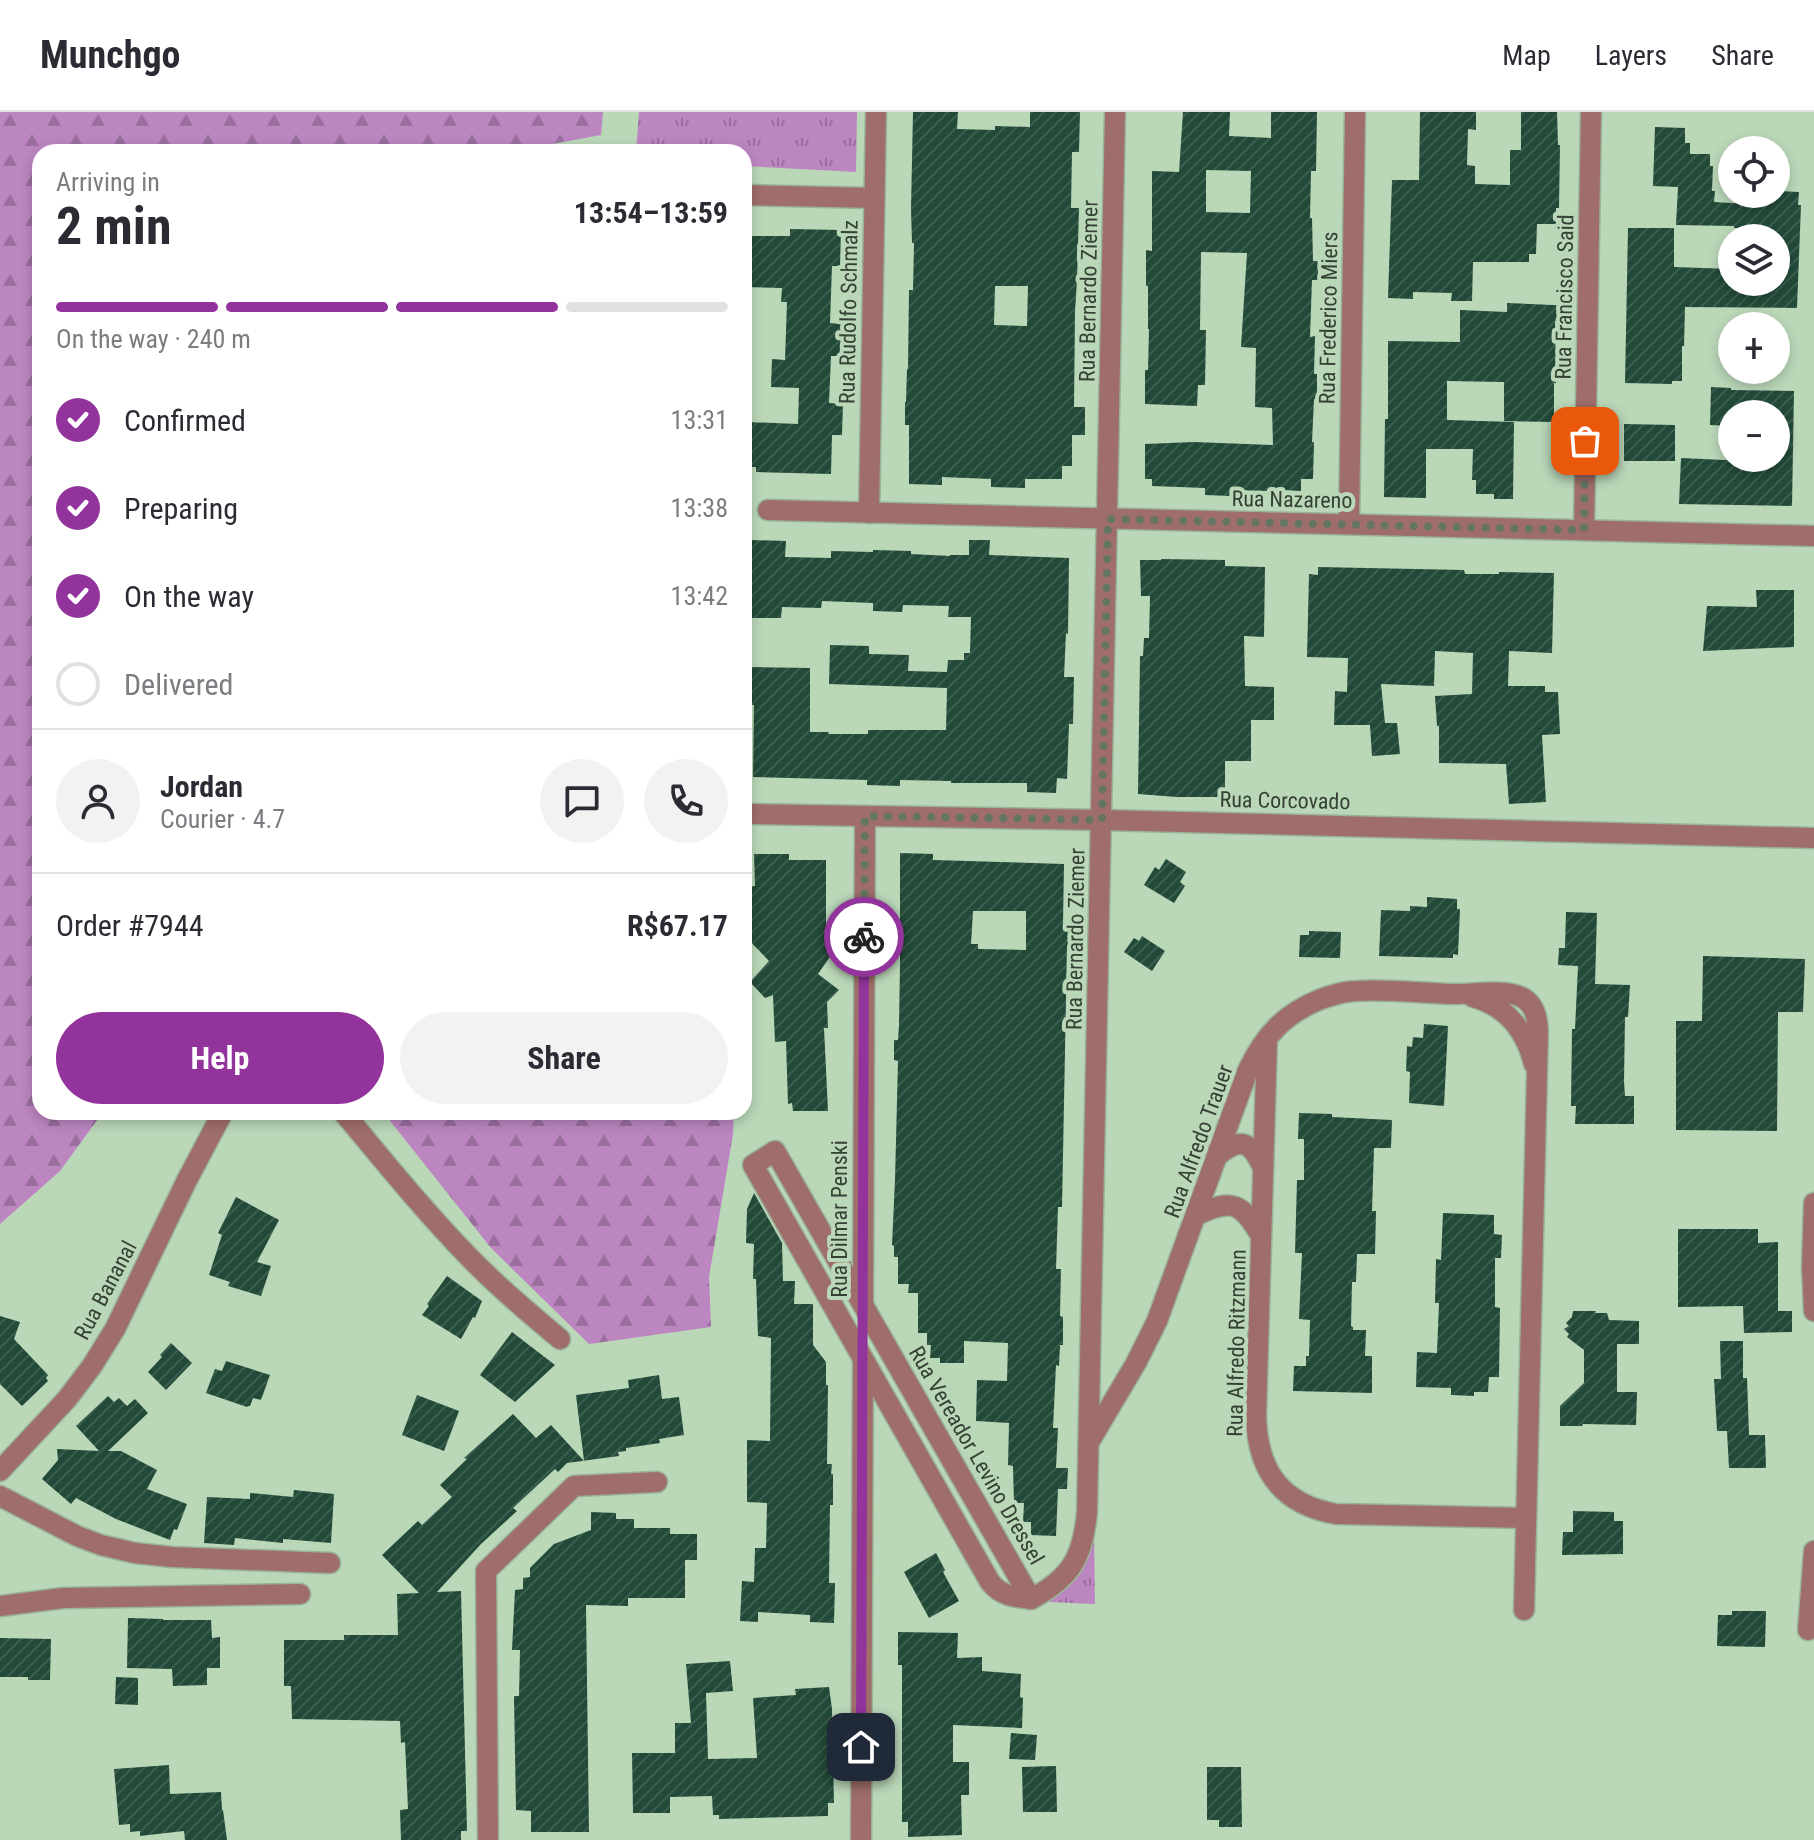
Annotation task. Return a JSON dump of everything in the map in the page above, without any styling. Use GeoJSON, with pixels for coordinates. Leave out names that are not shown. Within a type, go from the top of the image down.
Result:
{"type":"FeatureCollection","features":[{"type":"Feature","properties":{"kind":"street","name":"Rua Rudolfo Schmalz"},"geometry":{"type":"LineString","coordinates":[[869,513],[876,112]]}},
{"type":"Feature","properties":{"kind":"street","name":"Rua Bernardo Ziemer"},"geometry":{"type":"LineString","coordinates":[[1031,1599],[1055,1585],[1076,1562],[1082,1546],[1087,1512],[1115,112]]}},
{"type":"Feature","properties":{"kind":"street","name":"Rua Frederico Miers"},"geometry":{"type":"LineString","coordinates":[[1349,524],[1355,112]]}},
{"type":"Feature","properties":{"kind":"street","name":"Rua Francisco Said"},"geometry":{"type":"LineString","coordinates":[[1584,530],[1591,112]]}},
{"type":"Feature","properties":{"kind":"street"},"geometry":{"type":"LineString","coordinates":[[752,195],[874,198]]}},
{"type":"Feature","properties":{"kind":"street","name":"Rua Nazareno"},"geometry":{"type":"LineString","coordinates":[[768,510],[1814,536]]}},
{"type":"Feature","properties":{"kind":"street","name":"Rua Corcovado"},"geometry":{"type":"LineString","coordinates":[[754,814],[1814,838]]}},
{"type":"Feature","properties":{"kind":"street","name":"Rua Dilmar Penski"},"geometry":{"type":"LineString","coordinates":[[861,1840],[865,816]]}},
{"type":"Feature","properties":{"kind":"street","name":"Rua Alfredo Trauer"},"geometry":{"type":"LineString","coordinates":[[1089,1442],[1157,1321],[1248,1070],[1268,1035],[1295,1012],[1337,994],[1372,990],[1515,994],[1529,1003]]}},
{"type":"Feature","properties":{"kind":"street","name":"Rua Alfredo Trauer"},"geometry":{"type":"LineString","coordinates":[[1453,994],[1483,1000],[1504,1011]]}},
{"type":"Feature","properties":{"kind":"street"},"geometry":{"type":"LineString","coordinates":[[1504,1011],[1517,1012],[1529,1003],[1536,1014],[1538,1030],[1524,1610]]}},
{"type":"Feature","properties":{"kind":"street"},"geometry":{"type":"LineString","coordinates":[[1504,1011],[1528,1047],[1537,1082]]}},
{"type":"Feature","properties":{"kind":"street","name":"Rua Alfredo Ritzmann"},"geometry":{"type":"LineString","coordinates":[[1268,1035],[1256,1435],[1264,1465],[1287,1494],[1319,1511],[1336,1514],[1526,1518]]}},
{"type":"Feature","properties":{"kind":"street","name":"Rua Bananal"},"geometry":{"type":"LineString","coordinates":[[0,1471],[67,1399],[92,1366],[115,1329],[219,1120]]}},
{"type":"Feature","properties":{"kind":"street"},"geometry":{"type":"LineString","coordinates":[[350,1120],[470,1258],[560,1339]]}},
{"type":"Feature","properties":{"kind":"street"},"geometry":{"type":"LineString","coordinates":[[1217,1156],[1231,1144],[1241,1143],[1256,1152],[1263,1168]]}},
{"type":"Feature","properties":{"kind":"street","name":"Rua Vereador Levino Dressel"},"geometry":{"type":"LineString","coordinates":[[775,1151],[863,1305],[1031,1599],[997,1591],[990,1582],[753,1165],[775,1151]]}},
{"type":"Feature","properties":{"kind":"street"},"geometry":{"type":"LineString","coordinates":[[1814,1203],[1814,1311]]}},
{"type":"Feature","properties":{"kind":"street"},"geometry":{"type":"LineString","coordinates":[[1197,1215],[1215,1206],[1240,1209],[1250,1217],[1261,1236]]}},
{"type":"Feature","properties":{"kind":"street"},"geometry":{"type":"LineString","coordinates":[[488,1840],[486,1571],[574,1486],[657,1482]]}},
{"type":"Feature","properties":{"kind":"street"},"geometry":{"type":"LineString","coordinates":[[0,1496],[77,1536],[135,1553],[330,1563]]}},
{"type":"Feature","properties":{"kind":"street"},"geometry":{"type":"LineString","coordinates":[[1808,1630],[1814,1551]]}},
{"type":"Feature","properties":{"kind":"street"},"geometry":{"type":"LineString","coordinates":[[0,1606],[63,1598],[300,1594]]}},
{"type":"Feature","properties":{"kind":"green space"},"geometry":{"type":"Polygon","coordinates":[[[0,112],[603,112],[601,135],[552,144],[32,144],[32,1120],[97,1120],[60,1171],[0,1224],[0,112]]]}},
{"type":"Feature","properties":{"kind":"green space"},"geometry":{"type":"Polygon","coordinates":[[[639,112],[857,112],[856,172],[752,166],[752,144],[637,144],[639,112]]]}},
{"type":"Feature","properties":{"kind":"green space"},"geometry":{"type":"Polygon","coordinates":[[[389,1120],[734,1120],[709,1277],[711,1327],[589,1344],[491,1248],[389,1120]]]}},
{"type":"Feature","properties":{"kind":"green space"},"geometry":{"type":"Polygon","coordinates":[[[1094,1530],[1095,1604],[1048,1602],[1081,1572],[1086,1564],[1094,1530]]]}},
{"type":"Feature","properties":{"kind":"building"},"geometry":{"type":"Polygon","coordinates":[[[913,112],[958,112],[957,129],[995,130],[995,126],[1030,127],[1030,112],[1080,112],[1079,152],[1072,152],[1071,208],[1079,208],[1074,407],[1085,407],[1085,435],[1072,435],[1072,466],[1062,466],[1062,479],[1025,479],[1025,488],[991,487],[991,479],[942,477],[942,485],[909,484],[909,425],[905,425],[905,402],[909,290],[913,290],[913,112]],[[995,286],[994,325],[1027,326],[1028,286],[995,286]]]}},
{"type":"Feature","properties":{"kind":"building"},"geometry":{"type":"Polygon","coordinates":[[[1183,112],[1230,112],[1229,136],[1271,138],[1271,112],[1317,112],[1316,171],[1311,171],[1310,218],[1313,261],[1318,261],[1318,280],[1312,280],[1310,337],[1315,336],[1317,399],[1314,399],[1313,479],[1301,479],[1301,491],[1230,490],[1230,496],[1205,495],[1205,488],[1152,486],[1152,479],[1145,479],[1145,444],[1273,445],[1272,408],[1255,407],[1256,348],[1241,347],[1247,253],[1201,252],[1200,330],[1206,330],[1205,385],[1198,385],[1197,406],[1145,404],[1149,329],[1146,250],[1152,251],[1152,171],[1179,172],[1183,112]],[[1206,170],[1206,212],[1250,213],[1251,171],[1206,170]]]}},
{"type":"Feature","properties":{"kind":"building"},"geometry":{"type":"Polygon","coordinates":[[[1420,112],[1476,112],[1476,130],[1468,129],[1467,165],[1475,166],[1475,184],[1510,185],[1510,150],[1521,150],[1521,112],[1557,112],[1560,145],[1556,224],[1537,224],[1536,254],[1529,254],[1529,262],[1473,262],[1472,301],[1451,301],[1452,293],[1413,292],[1413,299],[1388,298],[1392,180],[1419,180],[1420,112]]]}},
{"type":"Feature","properties":{"kind":"building"},"geometry":{"type":"Polygon","coordinates":[[[1655,127],[1685,128],[1685,143],[1690,143],[1690,154],[1710,154],[1712,191],[1715,191],[1714,202],[1718,202],[1718,208],[1790,208],[1790,192],[1799,192],[1797,308],[1685,307],[1682,381],[1672,381],[1672,384],[1625,383],[1628,228],[1674,228],[1674,267],[1718,269],[1718,296],[1790,296],[1790,224],[1676,225],[1678,187],[1653,186],[1655,127]]]}},
{"type":"Feature","properties":{"kind":"building"},"geometry":{"type":"Polygon","coordinates":[[[790,229],[841,230],[840,266],[832,266],[830,323],[842,324],[841,356],[831,356],[829,403],[843,404],[842,435],[832,435],[831,474],[756,472],[756,467],[752,467],[752,422],[798,424],[799,388],[771,387],[772,359],[785,360],[787,302],[781,302],[782,288],[752,287],[752,236],[790,236],[790,229]]]}},
{"type":"Feature","properties":{"kind":"building"},"geometry":{"type":"Polygon","coordinates":[[[1507,303],[1575,306],[1574,320],[1555,321],[1554,422],[1504,421],[1504,382],[1447,381],[1447,420],[1514,422],[1513,499],[1494,499],[1494,494],[1476,494],[1476,480],[1472,480],[1473,449],[1426,449],[1426,498],[1384,497],[1388,341],[1460,342],[1460,310],[1507,312],[1507,303]]]}},
{"type":"Feature","properties":{"kind":"building"},"geometry":{"type":"Polygon","coordinates":[[[1711,387],[1794,391],[1792,506],[1679,504],[1681,458],[1718,460],[1718,472],[1790,472],[1790,400],[1718,400],[1718,425],[1710,425],[1711,387]]]}},
{"type":"Feature","properties":{"kind":"building"},"geometry":{"type":"Polygon","coordinates":[[[1624,424],[1675,425],[1675,461],[1624,461],[1624,424]]]}},
{"type":"Feature","properties":{"kind":"building"},"geometry":{"type":"Polygon","coordinates":[[[752,540],[786,541],[785,557],[831,558],[831,551],[873,550],[969,555],[969,540],[990,540],[989,555],[1069,558],[1064,677],[1074,677],[1067,779],[1057,778],[1056,793],[1027,792],[1027,783],[900,780],[900,786],[867,785],[867,780],[753,777],[752,667],[810,668],[810,732],[868,734],[868,730],[946,730],[947,688],[829,684],[830,645],[869,646],[869,654],[909,655],[908,671],[947,672],[948,660],[964,660],[964,653],[970,653],[971,617],[948,617],[949,606],[903,605],[902,612],[873,611],[873,603],[822,601],[821,608],[782,607],[781,618],[752,618],[752,540]]]}},
{"type":"Feature","properties":{"kind":"building"},"geometry":{"type":"Polygon","coordinates":[[[1140,560],[1225,560],[1225,566],[1265,567],[1264,637],[1244,636],[1245,686],[1274,687],[1274,720],[1251,720],[1251,761],[1225,761],[1225,797],[1138,794],[1140,656],[1143,656],[1144,638],[1149,638],[1150,596],[1141,596],[1140,560]]]}},
{"type":"Feature","properties":{"kind":"building"},"geometry":{"type":"Polygon","coordinates":[[[1318,567],[1464,570],[1465,574],[1554,573],[1552,653],[1509,651],[1508,686],[1545,686],[1545,692],[1558,692],[1560,734],[1542,735],[1546,802],[1509,804],[1506,764],[1439,763],[1435,696],[1472,694],[1473,653],[1435,651],[1434,686],[1381,684],[1385,723],[1397,723],[1400,754],[1372,756],[1370,725],[1334,725],[1335,691],[1347,692],[1348,658],[1307,657],[1309,574],[1318,575],[1318,567]]]}},
{"type":"Feature","properties":{"kind":"building"},"geometry":{"type":"Polygon","coordinates":[[[1756,590],[1794,590],[1794,647],[1703,651],[1707,606],[1757,607],[1756,590]]]}},
{"type":"Feature","properties":{"kind":"building"},"geometry":{"type":"Polygon","coordinates":[[[900,853],[933,854],[933,860],[1064,864],[1063,924],[1077,924],[1076,948],[1067,947],[1062,1207],[1058,1207],[1056,1269],[1061,1269],[1063,1345],[1060,1345],[1059,1366],[1056,1365],[1053,1428],[1058,1428],[1056,1468],[1068,1468],[1067,1489],[1058,1489],[1056,1536],[1031,1535],[1031,1522],[1023,1522],[1024,1503],[1014,1503],[1013,1466],[1008,1465],[1009,1423],[976,1421],[977,1380],[1007,1381],[1008,1343],[964,1341],[964,1363],[940,1363],[940,1358],[930,1358],[931,1345],[927,1345],[927,1333],[918,1333],[918,1293],[908,1293],[909,1284],[898,1284],[898,1257],[894,1257],[892,1245],[898,1061],[894,1060],[894,1040],[898,1040],[900,853]],[[973,911],[971,944],[978,944],[978,949],[1026,950],[1026,911],[973,911]]]}},
{"type":"Feature","properties":{"kind":"building"},"geometry":{"type":"Polygon","coordinates":[[[754,854],[789,854],[789,860],[826,860],[826,926],[836,932],[830,944],[836,948],[818,974],[839,990],[827,1002],[828,1028],[824,1028],[828,1111],[793,1111],[792,1103],[788,1104],[786,1041],[775,1042],[773,995],[765,998],[752,984],[752,980],[769,961],[752,943],[752,886],[755,886],[754,854]]]}},
{"type":"Feature","properties":{"kind":"building"},"geometry":{"type":"Polygon","coordinates":[[[1166,859],[1186,872],[1180,882],[1185,886],[1174,903],[1144,885],[1155,867],[1159,870],[1166,859]]]}},
{"type":"Feature","properties":{"kind":"building"},"geometry":{"type":"Polygon","coordinates":[[[1427,897],[1457,899],[1457,909],[1460,909],[1458,955],[1453,954],[1453,958],[1379,956],[1381,910],[1410,911],[1410,906],[1427,907],[1427,897]]]}},
{"type":"Feature","properties":{"kind":"building"},"geometry":{"type":"Polygon","coordinates":[[[1566,912],[1597,913],[1595,984],[1630,985],[1628,1017],[1625,1017],[1624,1082],[1625,1096],[1634,1096],[1634,1124],[1575,1124],[1576,1106],[1571,1106],[1572,1029],[1575,1029],[1578,966],[1558,965],[1559,948],[1565,948],[1566,912]]]}},
{"type":"Feature","properties":{"kind":"building"},"geometry":{"type":"Polygon","coordinates":[[[1309,931],[1341,932],[1340,958],[1299,957],[1300,935],[1309,935],[1309,931]]]}},
{"type":"Feature","properties":{"kind":"building"},"geometry":{"type":"Polygon","coordinates":[[[1142,936],[1165,951],[1152,971],[1124,952],[1134,938],[1139,941],[1142,936]]]}},
{"type":"Feature","properties":{"kind":"building"},"geometry":{"type":"Polygon","coordinates":[[[1703,956],[1805,959],[1803,1012],[1778,1012],[1777,1131],[1676,1130],[1676,1021],[1702,1021],[1703,956]]]}},
{"type":"Feature","properties":{"kind":"building"},"geometry":{"type":"Polygon","coordinates":[[[1424,1024],[1448,1026],[1444,1106],[1409,1103],[1407,1046],[1412,1047],[1413,1037],[1423,1038],[1424,1024]]]}},
{"type":"Feature","properties":{"kind":"building"},"geometry":{"type":"Polygon","coordinates":[[[1299,1113],[1392,1120],[1391,1148],[1374,1148],[1372,1211],[1376,1211],[1375,1254],[1357,1254],[1356,1282],[1352,1282],[1351,1326],[1353,1330],[1366,1330],[1365,1356],[1372,1356],[1372,1393],[1293,1391],[1294,1366],[1306,1366],[1306,1356],[1309,1356],[1310,1320],[1299,1319],[1302,1253],[1295,1253],[1297,1180],[1304,1180],[1304,1139],[1298,1139],[1299,1113]]]}},
{"type":"Feature","properties":{"kind":"building"},"geometry":{"type":"Polygon","coordinates":[[[754,1193],[782,1243],[783,1281],[795,1281],[794,1304],[813,1304],[813,1345],[826,1362],[827,1464],[832,1464],[833,1474],[829,1583],[835,1583],[834,1623],[810,1622],[810,1615],[758,1612],[758,1622],[740,1621],[742,1581],[754,1582],[755,1548],[766,1548],[767,1503],[747,1502],[747,1440],[770,1441],[771,1338],[758,1336],[756,1279],[753,1279],[754,1244],[746,1243],[747,1209],[754,1193]]]}},
{"type":"Feature","properties":{"kind":"building"},"geometry":{"type":"Polygon","coordinates":[[[236,1197],[279,1220],[257,1262],[271,1266],[261,1296],[228,1286],[230,1282],[209,1275],[222,1235],[218,1233],[236,1197]]]}},
{"type":"Feature","properties":{"kind":"building"},"geometry":{"type":"Polygon","coordinates":[[[1443,1213],[1494,1215],[1494,1234],[1502,1235],[1501,1258],[1495,1258],[1495,1307],[1500,1308],[1499,1377],[1489,1377],[1488,1392],[1474,1392],[1474,1396],[1451,1395],[1451,1388],[1416,1387],[1417,1352],[1437,1353],[1439,1303],[1435,1303],[1436,1259],[1441,1260],[1443,1213]]]}},
{"type":"Feature","properties":{"kind":"building"},"geometry":{"type":"Polygon","coordinates":[[[1678,1229],[1758,1229],[1758,1243],[1778,1242],[1778,1311],[1792,1311],[1792,1332],[1744,1333],[1743,1306],[1678,1307],[1678,1229]]]}},
{"type":"Feature","properties":{"kind":"building"},"geometry":{"type":"Polygon","coordinates":[[[447,1276],[482,1301],[461,1339],[422,1315],[447,1276]]]}},
{"type":"Feature","properties":{"kind":"building"},"geometry":{"type":"Polygon","coordinates":[[[1573,1311],[1607,1313],[1609,1320],[1639,1321],[1639,1344],[1617,1344],[1617,1392],[1637,1392],[1636,1425],[1560,1426],[1560,1406],[1584,1383],[1584,1350],[1567,1337],[1569,1334],[1564,1329],[1569,1326],[1566,1323],[1573,1311]]]}},
{"type":"Feature","properties":{"kind":"building"},"geometry":{"type":"Polygon","coordinates":[[[0,1316],[20,1322],[14,1339],[48,1375],[48,1381],[22,1406],[0,1384],[0,1316]]]}},
{"type":"Feature","properties":{"kind":"building"},"geometry":{"type":"Polygon","coordinates":[[[512,1332],[555,1365],[515,1402],[480,1375],[512,1332]]]}},
{"type":"Feature","properties":{"kind":"building"},"geometry":{"type":"Polygon","coordinates":[[[1720,1341],[1743,1341],[1749,1435],[1765,1435],[1766,1468],[1729,1468],[1727,1431],[1717,1431],[1714,1379],[1721,1379],[1720,1341]]]}},
{"type":"Feature","properties":{"kind":"building"},"geometry":{"type":"Polygon","coordinates":[[[171,1343],[192,1363],[166,1390],[148,1372],[171,1343]]]}},
{"type":"Feature","properties":{"kind":"building"},"geometry":{"type":"Polygon","coordinates":[[[226,1361],[270,1375],[261,1400],[253,1398],[247,1407],[206,1393],[215,1369],[222,1371],[226,1361]]]}},
{"type":"Feature","properties":{"kind":"building"},"geometry":{"type":"Polygon","coordinates":[[[659,1375],[662,1399],[679,1397],[684,1435],[659,1439],[660,1443],[626,1448],[626,1451],[618,1452],[619,1456],[584,1461],[576,1395],[629,1388],[628,1380],[659,1375]]]}},
{"type":"Feature","properties":{"kind":"building"},"geometry":{"type":"Polygon","coordinates":[[[417,1395],[459,1411],[444,1451],[402,1435],[417,1395]]]}},
{"type":"Feature","properties":{"kind":"building"},"geometry":{"type":"Polygon","coordinates":[[[108,1396],[114,1402],[119,1398],[127,1406],[135,1399],[148,1413],[108,1451],[121,1451],[157,1470],[147,1489],[187,1504],[170,1540],[116,1519],[76,1498],[71,1504],[42,1479],[58,1460],[57,1449],[99,1451],[76,1426],[108,1396]]]}},
{"type":"Feature","properties":{"kind":"building"},"geometry":{"type":"Polygon","coordinates":[[[513,1414],[536,1438],[551,1425],[584,1461],[567,1463],[558,1472],[555,1469],[513,1508],[517,1511],[481,1544],[437,1592],[461,1591],[467,1831],[461,1831],[461,1840],[401,1840],[400,1810],[408,1809],[405,1742],[401,1743],[400,1721],[292,1719],[291,1686],[284,1686],[284,1640],[344,1640],[344,1635],[398,1635],[397,1594],[419,1593],[382,1555],[418,1521],[422,1525],[452,1497],[440,1485],[467,1459],[464,1458],[513,1414]]]}},
{"type":"Feature","properties":{"kind":"building"},"geometry":{"type":"Polygon","coordinates":[[[294,1490],[334,1494],[331,1543],[283,1539],[283,1543],[235,1538],[234,1545],[204,1543],[207,1497],[250,1499],[250,1493],[293,1497],[294,1490]]]}},
{"type":"Feature","properties":{"kind":"building"},"geometry":{"type":"Polygon","coordinates":[[[1573,1511],[1614,1512],[1614,1521],[1623,1521],[1623,1554],[1562,1555],[1563,1532],[1573,1532],[1573,1511]]]}},
{"type":"Feature","properties":{"kind":"building"},"geometry":{"type":"Polygon","coordinates":[[[591,1512],[616,1513],[616,1519],[634,1519],[634,1528],[670,1528],[670,1534],[697,1534],[697,1560],[685,1560],[685,1598],[628,1598],[628,1606],[586,1605],[589,1832],[531,1832],[531,1811],[516,1810],[514,1696],[519,1696],[520,1650],[512,1650],[515,1590],[523,1589],[523,1578],[530,1577],[530,1568],[554,1544],[591,1530],[591,1512]]]}},
{"type":"Feature","properties":{"kind":"building"},"geometry":{"type":"Polygon","coordinates":[[[936,1553],[959,1601],[929,1618],[904,1572],[936,1553]]]}},
{"type":"Feature","properties":{"kind":"building"},"geometry":{"type":"Polygon","coordinates":[[[1732,1611],[1766,1611],[1765,1647],[1717,1646],[1718,1615],[1732,1615],[1732,1611]]]}},
{"type":"Feature","properties":{"kind":"building"},"geometry":{"type":"Polygon","coordinates":[[[128,1618],[211,1620],[212,1638],[220,1637],[220,1668],[207,1668],[207,1685],[173,1686],[172,1669],[127,1668],[128,1618]]]}},
{"type":"Feature","properties":{"kind":"building"},"geometry":{"type":"Polygon","coordinates":[[[898,1632],[958,1633],[957,1658],[982,1657],[982,1671],[1021,1674],[1022,1728],[953,1725],[953,1762],[969,1762],[969,1795],[961,1795],[962,1835],[908,1837],[908,1822],[902,1822],[902,1665],[898,1665],[898,1632]]]}},
{"type":"Feature","properties":{"kind":"building"},"geometry":{"type":"Polygon","coordinates":[[[0,1638],[51,1639],[50,1680],[0,1677],[0,1638]]]}},
{"type":"Feature","properties":{"kind":"building"},"geometry":{"type":"Polygon","coordinates":[[[730,1661],[733,1691],[706,1693],[708,1759],[757,1758],[753,1698],[796,1695],[795,1689],[829,1687],[834,1803],[828,1803],[828,1816],[719,1819],[719,1815],[713,1815],[712,1796],[670,1797],[670,1813],[633,1813],[632,1753],[675,1753],[675,1723],[691,1723],[686,1664],[730,1661]]]}},
{"type":"Feature","properties":{"kind":"building"},"geometry":{"type":"Polygon","coordinates":[[[116,1677],[138,1678],[138,1705],[115,1704],[116,1677]]]}},
{"type":"Feature","properties":{"kind":"building"},"geometry":{"type":"Polygon","coordinates":[[[1011,1733],[1037,1735],[1035,1760],[1009,1759],[1011,1733]]]}},
{"type":"Feature","properties":{"kind":"building"},"geometry":{"type":"Polygon","coordinates":[[[169,1765],[170,1794],[221,1792],[227,1840],[185,1840],[184,1831],[140,1836],[140,1831],[130,1832],[130,1824],[119,1825],[114,1769],[169,1765]]]}},
{"type":"Feature","properties":{"kind":"building"},"geometry":{"type":"Polygon","coordinates":[[[1056,1766],[1057,1812],[1023,1812],[1022,1767],[1056,1766]]]}},
{"type":"Feature","properties":{"kind":"building"},"geometry":{"type":"Polygon","coordinates":[[[1207,1767],[1241,1767],[1242,1827],[1219,1827],[1219,1820],[1207,1820],[1207,1767]]]}},
{"type":"Feature","properties":{"kind":"way so far"},"geometry":{"type":"LineString","coordinates":[[864,937],[865,816],[1102,820],[1108,519],[1584,530],[1585,441]]}},
{"type":"Feature","properties":{"kind":"route"},"geometry":{"type":"LineString","coordinates":[[861,1747],[864,937]]}}]}
